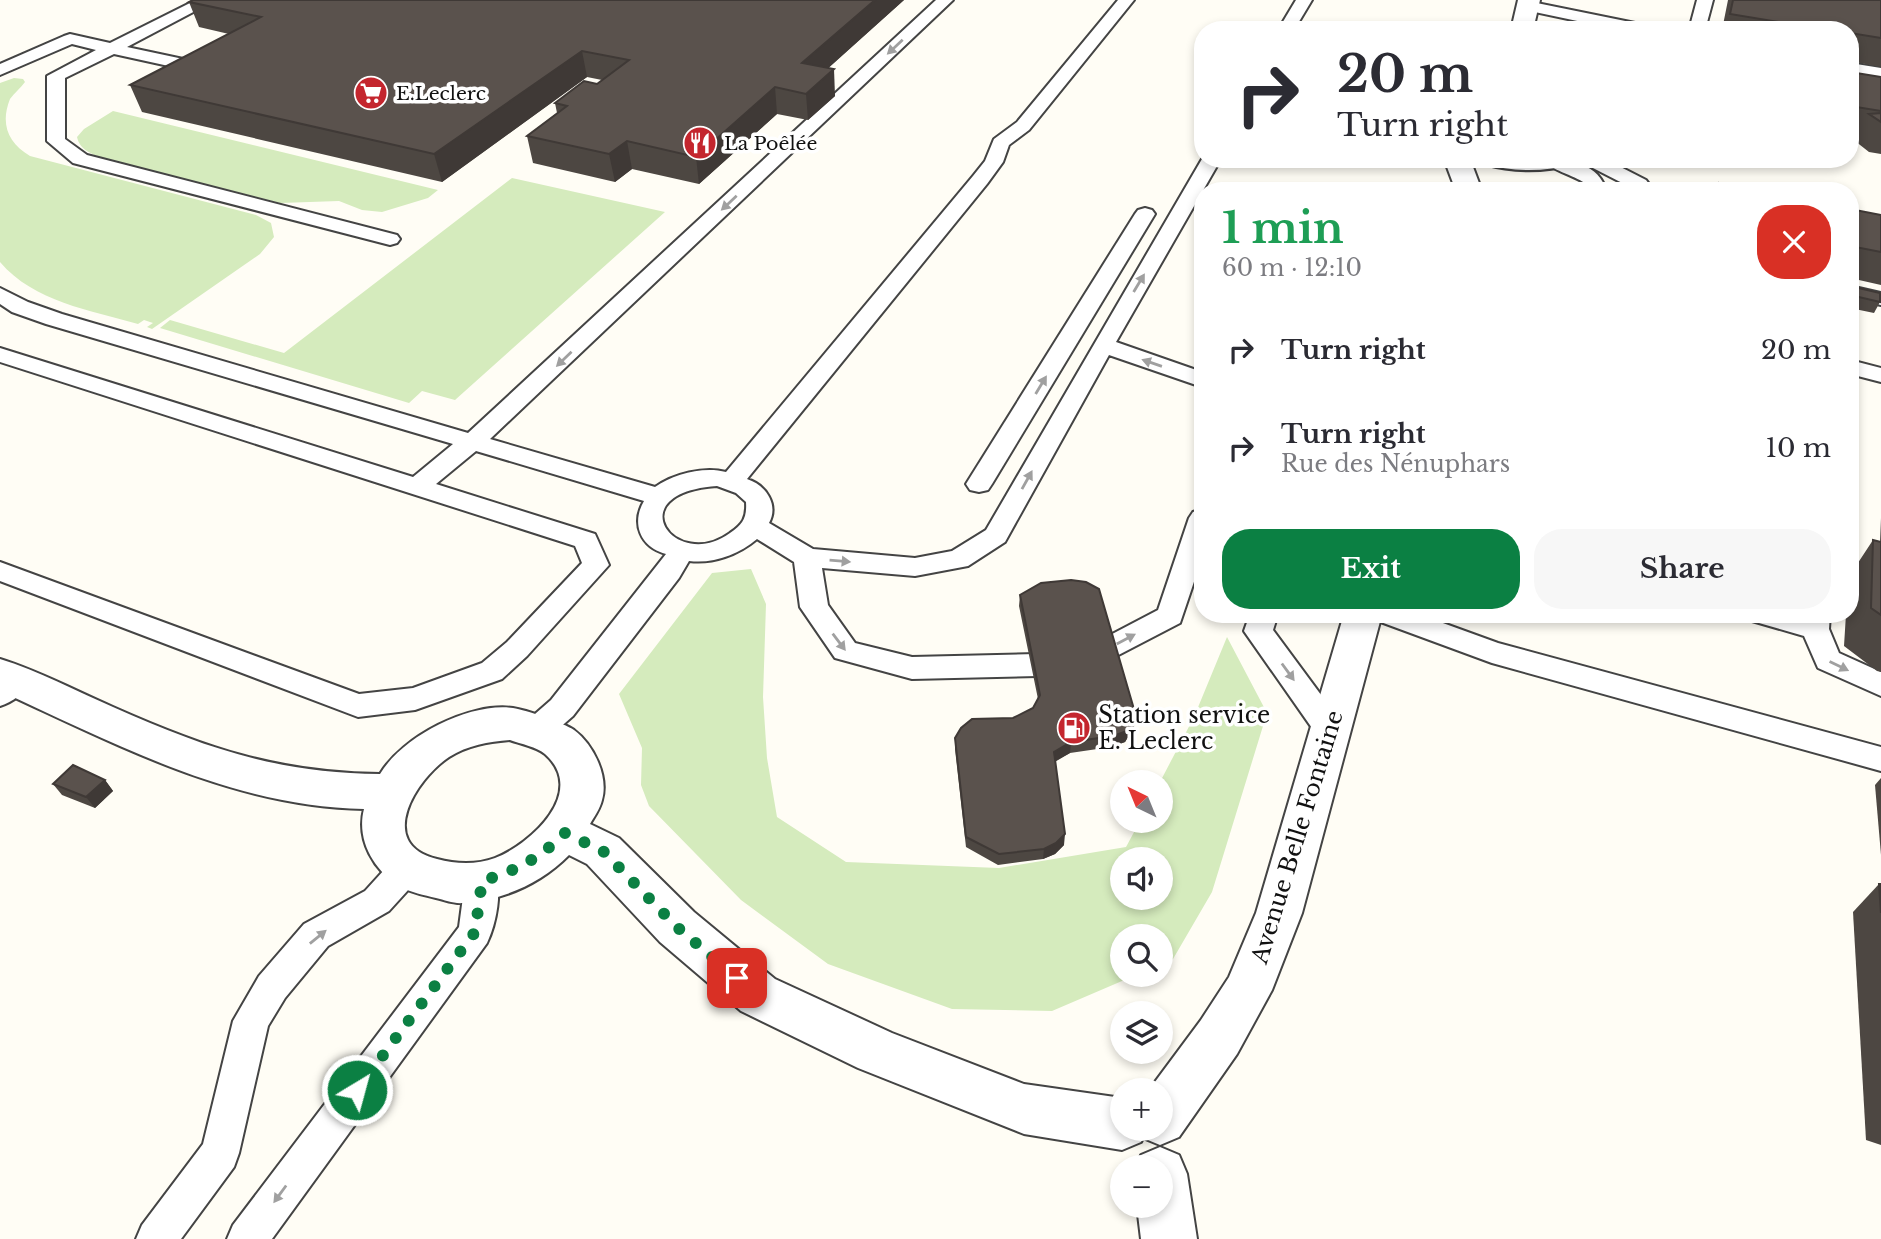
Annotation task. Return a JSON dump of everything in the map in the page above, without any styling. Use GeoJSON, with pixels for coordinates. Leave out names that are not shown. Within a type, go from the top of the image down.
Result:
{"type":"FeatureCollection","features":[{"type":"Feature","properties":{"kind":"street"},"geometry":{"type":"LineString","coordinates":[[1524,21],[1528,3]]}},
{"type":"Feature","properties":{"kind":"street","name":"Avenue Belle Fontaine"},"geometry":{"type":"LineString","coordinates":[[1173,1101],[1219,1037],[1248,990],[1279,913],[1361,623]]}},
{"type":"Feature","properties":{"kind":"street"},"geometry":{"type":"LineString","coordinates":[[5,683],[186,757],[268,783],[350,793],[390,792]]}},
{"type":"Feature","properties":{"kind":"street"},"geometry":{"type":"LineString","coordinates":[[512,724],[538,729],[561,741],[577,759],[583,782],[579,808],[565,833],[543,855],[524,866],[482,881],[454,883],[428,879],[407,868],[392,853],[384,834],[383,813],[390,792],[406,769],[428,750],[454,735],[483,727],[512,724]]}},
{"type":"Feature","properties":{"kind":"street"},"geometry":{"type":"LineString","coordinates":[[565,833],[603,851],[677,927],[758,995],[876,1051],[1024,1109],[1110,1122]]}},
{"type":"Feature","properties":{"kind":"street"},"geometry":{"type":"LineString","coordinates":[[1166,1218],[1169,1239]]}},
{"type":"Feature","properties":{"kind":"lane"},"geometry":{"type":"LineString","coordinates":[[208,0],[57,76],[56,141],[80,159],[390,239]]}},
{"type":"Feature","properties":{"kind":"lane"},"geometry":{"type":"LineString","coordinates":[[416,487],[501,418],[945,0]]}},
{"type":"Feature","properties":{"kind":"lane"},"geometry":{"type":"LineString","coordinates":[[732,481],[980,180],[994,162],[1001,143],[1023,126],[1126,0]]}},
{"type":"Feature","properties":{"kind":"lane"},"geometry":{"type":"LineString","coordinates":[[1291,21],[1304,0]]}},
{"type":"Feature","properties":{"kind":"lane"},"geometry":{"type":"LineString","coordinates":[[1699,21],[1705,0]]}},
{"type":"Feature","properties":{"kind":"lane"},"geometry":{"type":"LineString","coordinates":[[1528,3],[1605,21]]}},
{"type":"Feature","properties":{"kind":"lane"},"geometry":{"type":"LineString","coordinates":[[0,70],[70,39],[196,67]]}},
{"type":"Feature","properties":{"kind":"lane"},"geometry":{"type":"LineString","coordinates":[[1859,69],[1881,73]]}},
{"type":"Feature","properties":{"kind":"lane"},"geometry":{"type":"LineString","coordinates":[[1574,168],[1594,182]]}},
{"type":"Feature","properties":{"kind":"lane"},"geometry":{"type":"LineString","coordinates":[[1608,168],[1635,182]]}},
{"type":"Feature","properties":{"kind":"lane"},"geometry":{"type":"LineString","coordinates":[[756,527],[807,558],[915,567],[959,559],[996,536],[1194,190]]}},
{"type":"Feature","properties":{"kind":"lane"},"geometry":{"type":"LineString","coordinates":[[979,484],[1145,214]]}},
{"type":"Feature","properties":{"kind":"lane"},"geometry":{"type":"LineString","coordinates":[[0,294],[20,307],[54,318],[659,497]]}},
{"type":"Feature","properties":{"kind":"lane"},"geometry":{"type":"LineString","coordinates":[[1859,294],[1881,299]]}},
{"type":"Feature","properties":{"kind":"lane"},"geometry":{"type":"LineString","coordinates":[[1103,345],[1194,377]]}},
{"type":"Feature","properties":{"kind":"lane"},"geometry":{"type":"LineString","coordinates":[[0,355],[586,540],[596,565],[517,649],[492,671],[415,699],[358,706],[0,571]]}},
{"type":"Feature","properties":{"kind":"lane"},"geometry":{"type":"LineString","coordinates":[[1859,370],[1881,375]]}},
{"type":"Feature","properties":{"kind":"lane"},"geometry":{"type":"LineString","coordinates":[[718,478],[732,481],[755,495],[760,505],[756,527],[746,537],[724,548],[698,552],[681,551],[656,538],[650,529],[648,518],[659,497],[685,482],[718,478]]}},
{"type":"Feature","properties":{"kind":"lane"},"geometry":{"type":"LineString","coordinates":[[807,558],[814,607],[845,651],[912,668],[1080,664],[1170,616],[1194,542]]}},
{"type":"Feature","properties":{"kind":"lane"},"geometry":{"type":"LineString","coordinates":[[538,729],[562,708],[669,571],[681,551]]}},
{"type":"Feature","properties":{"kind":"lane"},"geometry":{"type":"LineString","coordinates":[[1261,623],[1258,631],[1331,730]]}},
{"type":"Feature","properties":{"kind":"lane"},"geometry":{"type":"LineString","coordinates":[[1413,623],[1492,652],[1881,759]]}},
{"type":"Feature","properties":{"kind":"lane"},"geometry":{"type":"LineString","coordinates":[[1816,623],[1828,660],[1881,685]]}},
{"type":"Feature","properties":{"kind":"lane"},"geometry":{"type":"LineString","coordinates":[[156,1239],[220,1153],[251,1021],[272,987],[316,935],[377,901],[407,868]]}},
{"type":"Feature","properties":{"kind":"lane"},"geometry":{"type":"LineString","coordinates":[[247,1239],[475,932],[482,881]]}},
{"type":"Feature","properties":{"kind":"green space"},"geometry":{"type":"Polygon","coordinates":[[[14,78],[23,79],[25,82],[10,99],[6,125],[11,139],[30,156],[256,215],[271,223],[274,237],[260,254],[152,329],[147,327],[153,323],[144,320],[138,324],[82,309],[29,287],[0,262],[0,83],[14,78]]]}},
{"type":"Feature","properties":{"kind":"green space"},"geometry":{"type":"Polygon","coordinates":[[[113,111],[438,190],[428,198],[382,212],[362,210],[339,201],[280,203],[102,158],[86,150],[77,137],[84,129],[113,111]]]}},
{"type":"Feature","properties":{"kind":"green space"},"geometry":{"type":"Polygon","coordinates":[[[512,178],[665,212],[455,400],[422,391],[409,403],[160,328],[170,320],[284,353],[512,178]]]}},
{"type":"Feature","properties":{"kind":"green space"},"geometry":{"type":"Polygon","coordinates":[[[751,569],[766,604],[763,697],[767,758],[777,817],[846,862],[999,868],[1110,850],[1110,910],[1173,910],[1173,847],[1126,847],[1134,833],[1173,833],[1173,770],[1166,770],[1194,717],[1227,637],[1267,713],[1212,892],[1173,959],[1173,924],[1110,924],[1110,986],[1052,1011],[952,1009],[828,964],[741,900],[649,806],[641,785],[642,748],[619,694],[712,573],[751,569]]]}},
{"type":"Feature","properties":{"kind":"building","name":"E.Leclerc"},"geometry":{"type":"Polygon","coordinates":[[[875,0],[802,63],[834,69],[806,94],[775,87],[696,157],[627,141],[609,154],[527,136],[567,106],[555,103],[584,81],[597,84],[629,60],[582,51],[434,154],[130,85],[261,17],[189,2],[875,0]]]}},
{"type":"Feature","properties":{"kind":"building"},"geometry":{"type":"Polygon","coordinates":[[[1733,0],[1881,0],[1881,38],[1859,34],[1859,21],[1773,21],[1730,14],[1733,0]]]}},
{"type":"Feature","properties":{"kind":"building"},"geometry":{"type":"Polygon","coordinates":[[[1859,73],[1881,77],[1881,111],[1859,107],[1859,73]]]}},
{"type":"Feature","properties":{"kind":"building"},"geometry":{"type":"Polygon","coordinates":[[[1881,113],[1881,122],[1869,114],[1881,113]]]}},
{"type":"Feature","properties":{"kind":"building"},"geometry":{"type":"Polygon","coordinates":[[[1859,211],[1881,215],[1881,252],[1859,248],[1859,211]]]}},
{"type":"Feature","properties":{"kind":"building"},"geometry":{"type":"Polygon","coordinates":[[[1859,288],[1880,293],[1880,302],[1859,297],[1859,288]]]}},
{"type":"Feature","properties":{"kind":"building"},"geometry":{"type":"Polygon","coordinates":[[[1873,540],[1881,542],[1881,615],[1871,608],[1873,540]]]}},
{"type":"Feature","properties":{"kind":"building","name":"Station service E. Leclerc"},"geometry":{"type":"Polygon","coordinates":[[[1071,580],[1086,582],[1099,589],[1136,716],[1127,731],[1113,736],[1071,742],[1054,752],[1065,834],[1044,849],[999,854],[966,837],[955,738],[961,728],[972,719],[1013,718],[1033,708],[1040,695],[1020,595],[1041,583],[1071,580]]]}},
{"type":"Feature","properties":{"kind":"building"},"geometry":{"type":"Polygon","coordinates":[[[73,765],[105,780],[86,797],[53,784],[73,765]]]}},
{"type":"Feature","properties":{"kind":"place","name":"E.Leclerc"},"geometry":{"type":"Point","coordinates":[371,93]}},
{"type":"Feature","properties":{"kind":"place","name":"La Poêlée"},"geometry":{"type":"Point","coordinates":[700,143]}},
{"type":"Feature","properties":{"kind":"place","name":"Station service E. Leclerc"},"geometry":{"type":"Point","coordinates":[1074,728]}},
{"type":"Feature","properties":{"kind":"route"},"geometry":{"type":"LineString","coordinates":[[357,1090],[439,976],[475,932],[482,881],[514,872],[543,855],[565,833],[603,851],[677,927],[737,978]]}}]}
